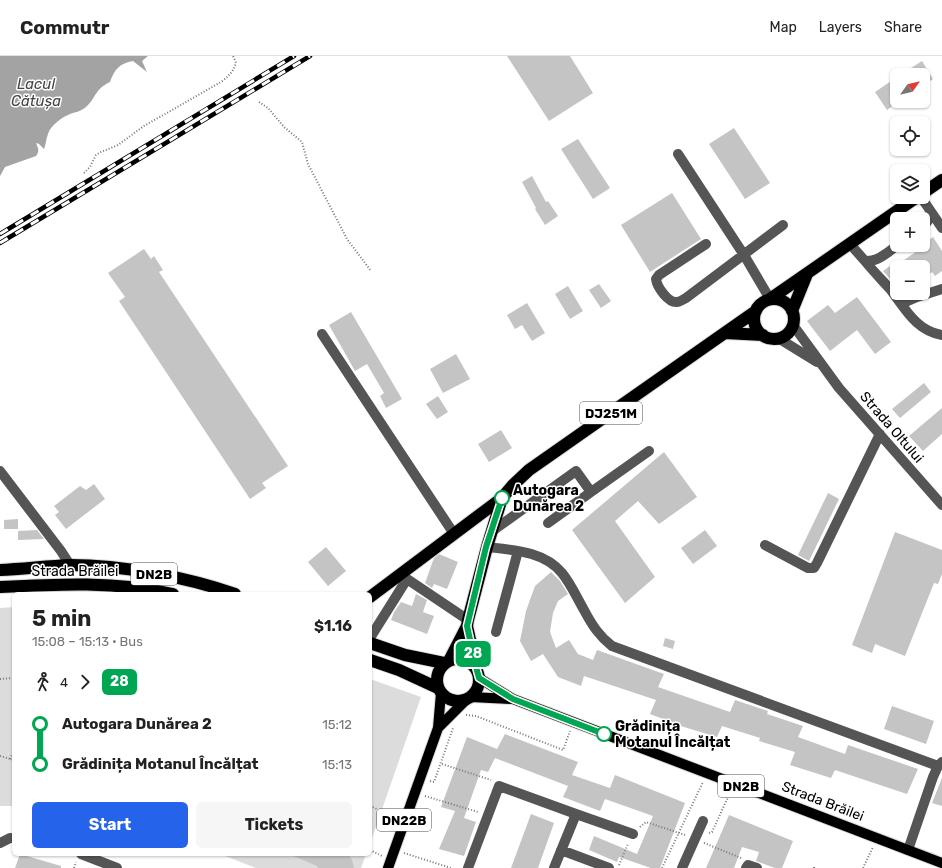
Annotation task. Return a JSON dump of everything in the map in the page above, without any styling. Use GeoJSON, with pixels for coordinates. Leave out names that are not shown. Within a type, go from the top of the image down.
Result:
{"type":"FeatureCollection","features":[{"type":"Feature","properties":{"kind":"highway"},"geometry":{"type":"LineString","coordinates":[[930,188],[942,180]]}},
{"type":"Feature","properties":{"kind":"highway","name":"DJ251M"},"geometry":{"type":"LineString","coordinates":[[372,596],[406,575],[454,534],[502,498],[512,485],[530,470],[756,311],[760,304],[807,274],[907,204]]}},
{"type":"Feature","properties":{"kind":"highway"},"geometry":{"type":"LineString","coordinates":[[792,311],[807,274]]}},
{"type":"Feature","properties":{"kind":"highway"},"geometry":{"type":"LineString","coordinates":[[725,333],[763,335],[770,338],[778,338],[787,333],[793,325],[794,318],[790,307],[783,301],[770,299]]}},
{"type":"Feature","properties":{"kind":"highway"},"geometry":{"type":"LineString","coordinates":[[756,311],[754,315],[755,324],[763,335]]}},
{"type":"Feature","properties":{"kind":"highway","name":"DJ251M"},"geometry":{"type":"LineString","coordinates":[[447,661],[467,623],[486,547],[502,498]]}},
{"type":"Feature","properties":{"kind":"highway","name":"Strada Brăilei"},"geometry":{"type":"LineString","coordinates":[[0,570],[70,565],[117,569],[166,576],[229,592]]}},
{"type":"Feature","properties":{"kind":"highway","name":"Strada Brăilei"},"geometry":{"type":"LineString","coordinates":[[0,587],[63,583],[116,585],[160,592]]}},
{"type":"Feature","properties":{"kind":"highway","name":"DJ251M"},"geometry":{"type":"LineString","coordinates":[[467,623],[478,672]]}},
{"type":"Feature","properties":{"kind":"highway","name":"Strada Brăilei"},"geometry":{"type":"LineString","coordinates":[[372,644],[405,655],[447,661],[459,658],[468,661],[478,672]]}},
{"type":"Feature","properties":{"kind":"highway","name":"Strada Brăilei"},"geometry":{"type":"LineString","coordinates":[[372,661],[399,670],[440,691],[446,698],[453,701],[460,701],[469,698]]}},
{"type":"Feature","properties":{"kind":"highway"},"geometry":{"type":"LineString","coordinates":[[440,691],[436,682],[437,675],[440,668],[447,661]]}},
{"type":"Feature","properties":{"kind":"highway"},"geometry":{"type":"LineString","coordinates":[[469,698],[476,692],[479,685],[478,672]]}},
{"type":"Feature","properties":{"kind":"main road","name":"Strada Brăilei"},"geometry":{"type":"LineString","coordinates":[[478,672],[513,699],[942,863]]}},
{"type":"Feature","properties":{"kind":"main road","name":"DN22B"},"geometry":{"type":"LineString","coordinates":[[388,868],[438,728],[440,691]]}},
{"type":"Feature","properties":{"kind":"main road","name":"Strada Brăilei"},"geometry":{"type":"LineString","coordinates":[[469,698],[513,699]]}},
{"type":"Feature","properties":{"kind":"main road","name":"DN22B"},"geometry":{"type":"LineString","coordinates":[[438,728],[469,698]]}},
{"type":"Feature","properties":{"kind":"street"},"geometry":{"type":"LineString","coordinates":[[678,154],[744,255],[770,299]]}},
{"type":"Feature","properties":{"kind":"street"},"geometry":{"type":"LineString","coordinates":[[926,204],[942,228]]}},
{"type":"Feature","properties":{"kind":"street"},"geometry":{"type":"LineString","coordinates":[[706,244],[659,275],[656,279],[657,284],[669,300],[677,302],[686,298],[783,225]]}},
{"type":"Feature","properties":{"kind":"street"},"geometry":{"type":"LineString","coordinates":[[850,244],[912,319],[925,330],[942,335]]}},
{"type":"Feature","properties":{"kind":"street"},"geometry":{"type":"LineString","coordinates":[[865,261],[871,262],[876,260],[890,250]]}},
{"type":"Feature","properties":{"kind":"street"},"geometry":{"type":"LineString","coordinates":[[901,304],[942,289]]}},
{"type":"Feature","properties":{"kind":"street","name":"Strada Oltului"},"geometry":{"type":"LineString","coordinates":[[793,325],[839,388],[942,505]]}},
{"type":"Feature","properties":{"kind":"street"},"geometry":{"type":"LineString","coordinates":[[322,334],[454,534]]}},
{"type":"Feature","properties":{"kind":"street","name":"Strada Oltului"},"geometry":{"type":"LineString","coordinates":[[778,338],[822,366]]}},
{"type":"Feature","properties":{"kind":"street"},"geometry":{"type":"LineString","coordinates":[[765,545],[808,568],[814,568],[880,434]]}},
{"type":"Feature","properties":{"kind":"street"},"geometry":{"type":"LineString","coordinates":[[548,523],[649,451]]}},
{"type":"Feature","properties":{"kind":"street"},"geometry":{"type":"LineString","coordinates":[[0,471],[70,565]]}},
{"type":"Feature","properties":{"kind":"street"},"geometry":{"type":"LineString","coordinates":[[491,532],[576,471],[591,492]]}},
{"type":"Feature","properties":{"kind":"street"},"geometry":{"type":"LineString","coordinates":[[486,547],[518,550],[534,554],[552,563],[568,581],[598,634],[612,646],[940,764],[933,777],[908,850]]}},
{"type":"Feature","properties":{"kind":"street"},"geometry":{"type":"LineString","coordinates":[[496,632],[518,550]]}},
{"type":"Feature","properties":{"kind":"street"},"geometry":{"type":"LineString","coordinates":[[372,634],[406,575],[467,623]]}},
{"type":"Feature","properties":{"kind":"street"},"geometry":{"type":"LineString","coordinates":[[468,868],[499,786],[633,834]]}},
{"type":"Feature","properties":{"kind":"street"},"geometry":{"type":"LineString","coordinates":[[554,868],[576,814]]}},
{"type":"Feature","properties":{"kind":"street"},"geometry":{"type":"LineString","coordinates":[[682,868],[696,840],[703,821]]}},
{"type":"Feature","properties":{"kind":"street"},"geometry":{"type":"LineString","coordinates":[[0,843],[12,838]]}},
{"type":"Feature","properties":{"kind":"street"},"geometry":{"type":"LineString","coordinates":[[561,850],[609,868]]}},
{"type":"Feature","properties":{"kind":"street"},"geometry":{"type":"LineString","coordinates":[[87,856],[118,868]]}},
{"type":"Feature","properties":{"kind":"path"},"geometry":{"type":"LineString","coordinates":[[84,173],[101,152],[118,145],[144,126],[229,76],[236,63],[233,56]]}},
{"type":"Feature","properties":{"kind":"path"},"geometry":{"type":"LineString","coordinates":[[259,102],[268,108],[284,127],[302,142],[308,164],[346,239],[371,271]]}},
{"type":"Feature","properties":{"kind":"path"},"geometry":{"type":"LineString","coordinates":[[0,679],[12,678]]}},
{"type":"Feature","properties":{"kind":"path"},"geometry":{"type":"LineString","coordinates":[[460,718],[467,715],[476,716],[563,750],[571,730]]}},
{"type":"Feature","properties":{"kind":"path"},"geometry":{"type":"LineString","coordinates":[[420,777],[434,782],[453,728],[457,723]]}},
{"type":"Feature","properties":{"kind":"path"},"geometry":{"type":"LineString","coordinates":[[0,756],[10,759],[12,755]]}},
{"type":"Feature","properties":{"kind":"path"},"geometry":{"type":"LineString","coordinates":[[441,764],[494,780],[499,786]]}},
{"type":"Feature","properties":{"kind":"path"},"geometry":{"type":"LineString","coordinates":[[662,868],[707,773]]}},
{"type":"Feature","properties":{"kind":"path"},"geometry":{"type":"LineString","coordinates":[[696,840],[712,832],[734,784]]}},
{"type":"Feature","properties":{"kind":"path"},"geometry":{"type":"LineString","coordinates":[[414,792],[488,815]]}},
{"type":"Feature","properties":{"kind":"path"},"geometry":{"type":"LineString","coordinates":[[372,807],[404,821]]}},
{"type":"Feature","properties":{"kind":"path"},"geometry":{"type":"LineString","coordinates":[[618,868],[633,834],[646,822],[679,833],[743,859],[750,867]]}},
{"type":"Feature","properties":{"kind":"path"},"geometry":{"type":"LineString","coordinates":[[863,868],[877,838]]}},
{"type":"Feature","properties":{"kind":"path"},"geometry":{"type":"LineString","coordinates":[[394,849],[451,868]]}},
{"type":"Feature","properties":{"kind":"shaded area"},"geometry":{"type":"Polygon","coordinates":[[[12,607],[12,806],[0,806],[0,608],[12,607]]]}},
{"type":"Feature","properties":{"kind":"shaded area"},"geometry":{"type":"Polygon","coordinates":[[[372,680],[421,697],[372,838],[372,680]]]}},
{"type":"Feature","properties":{"kind":"shaded area"},"geometry":{"type":"Polygon","coordinates":[[[225,856],[365,856],[361,868],[256,868],[225,856]]]}},
{"type":"Feature","properties":{"kind":"water","name":"Lacul Cătușa"},"geometry":{"type":"Polygon","coordinates":[[[0,56],[148,56],[142,61],[147,72],[133,61],[121,65],[113,74],[110,82],[101,87],[87,106],[63,117],[54,125],[49,131],[44,149],[36,143],[38,151],[36,156],[5,167],[0,176],[0,56]]]}},
{"type":"Feature","properties":{"kind":"building"},"geometry":{"type":"Polygon","coordinates":[[[507,56],[570,56],[593,93],[549,121],[507,56]]]}},
{"type":"Feature","properties":{"kind":"building"},"geometry":{"type":"Polygon","coordinates":[[[922,61],[926,68],[911,68],[922,61]]]}},
{"type":"Feature","properties":{"kind":"building"},"geometry":{"type":"Polygon","coordinates":[[[930,74],[933,79],[930,81],[930,74]]]}},
{"type":"Feature","properties":{"kind":"building"},"geometry":{"type":"Polygon","coordinates":[[[890,82],[890,108],[887,110],[875,92],[890,82]]]}},
{"type":"Feature","properties":{"kind":"building"},"geometry":{"type":"Polygon","coordinates":[[[734,128],[770,183],[745,199],[709,144],[734,128]]]}},
{"type":"Feature","properties":{"kind":"building"},"geometry":{"type":"Polygon","coordinates":[[[578,139],[610,188],[593,199],[561,149],[578,139]]]}},
{"type":"Feature","properties":{"kind":"building"},"geometry":{"type":"Polygon","coordinates":[[[532,176],[546,202],[548,201],[558,216],[545,225],[535,209],[536,208],[522,182],[532,176]]]}},
{"type":"Feature","properties":{"kind":"building"},"geometry":{"type":"Polygon","coordinates":[[[672,193],[701,239],[650,272],[621,225],[672,193]]]}},
{"type":"Feature","properties":{"kind":"building"},"geometry":{"type":"Polygon","coordinates":[[[933,237],[942,251],[942,271],[935,276],[932,272],[930,274],[930,260],[904,260],[916,252],[930,252],[930,239],[933,237]]]}},
{"type":"Feature","properties":{"kind":"building"},"geometry":{"type":"Polygon","coordinates":[[[144,249],[151,259],[154,256],[163,270],[159,272],[288,466],[262,483],[266,488],[250,499],[119,301],[125,297],[108,273],[144,249]]]}},
{"type":"Feature","properties":{"kind":"building"},"geometry":{"type":"Polygon","coordinates":[[[890,266],[890,279],[883,271],[890,266]]]}},
{"type":"Feature","properties":{"kind":"building"},"geometry":{"type":"Polygon","coordinates":[[[599,284],[611,301],[601,308],[589,290],[599,284]]]}},
{"type":"Feature","properties":{"kind":"building"},"geometry":{"type":"Polygon","coordinates":[[[568,286],[583,311],[570,319],[555,294],[568,286]]]}},
{"type":"Feature","properties":{"kind":"building"},"geometry":{"type":"Polygon","coordinates":[[[857,297],[891,342],[875,354],[857,330],[830,351],[807,321],[828,305],[835,313],[857,297]]]}},
{"type":"Feature","properties":{"kind":"building"},"geometry":{"type":"Polygon","coordinates":[[[527,303],[545,333],[532,341],[522,325],[515,329],[507,315],[527,303]]]}},
{"type":"Feature","properties":{"kind":"building"},"geometry":{"type":"Polygon","coordinates":[[[351,312],[402,399],[386,408],[380,396],[384,393],[367,364],[355,371],[329,325],[351,312]]]}},
{"type":"Feature","properties":{"kind":"building"},"geometry":{"type":"Polygon","coordinates":[[[456,354],[470,379],[443,393],[430,369],[456,354]]]}},
{"type":"Feature","properties":{"kind":"building"},"geometry":{"type":"Polygon","coordinates":[[[924,383],[931,392],[900,418],[892,409],[924,383]]]}},
{"type":"Feature","properties":{"kind":"building"},"geometry":{"type":"Polygon","coordinates":[[[438,396],[448,412],[437,419],[426,404],[438,396]]]}},
{"type":"Feature","properties":{"kind":"building"},"geometry":{"type":"Polygon","coordinates":[[[942,408],[942,434],[923,451],[909,436],[942,408]]]}},
{"type":"Feature","properties":{"kind":"building"},"geometry":{"type":"Polygon","coordinates":[[[501,430],[512,448],[489,462],[478,444],[501,430]]]}},
{"type":"Feature","properties":{"kind":"building"},"geometry":{"type":"Polygon","coordinates":[[[664,452],[697,497],[659,524],[638,501],[615,521],[655,577],[625,603],[572,530],[664,452]]]}},
{"type":"Feature","properties":{"kind":"building"},"geometry":{"type":"Polygon","coordinates":[[[94,484],[105,499],[66,529],[55,515],[59,512],[54,506],[80,486],[86,490],[94,484]]]}},
{"type":"Feature","properties":{"kind":"building"},"geometry":{"type":"Polygon","coordinates":[[[828,493],[839,499],[809,561],[798,555],[828,493]]]}},
{"type":"Feature","properties":{"kind":"building"},"geometry":{"type":"Polygon","coordinates":[[[18,519],[18,529],[4,529],[4,520],[18,519]]]}},
{"type":"Feature","properties":{"kind":"building"},"geometry":{"type":"Polygon","coordinates":[[[37,530],[44,539],[18,540],[18,531],[37,530]]]}},
{"type":"Feature","properties":{"kind":"building"},"geometry":{"type":"Polygon","coordinates":[[[705,530],[717,546],[693,564],[681,548],[705,530]]]}},
{"type":"Feature","properties":{"kind":"building"},"geometry":{"type":"Polygon","coordinates":[[[895,532],[942,550],[942,574],[938,584],[934,583],[905,656],[875,644],[872,653],[852,645],[895,532]]]}},
{"type":"Feature","properties":{"kind":"building"},"geometry":{"type":"Polygon","coordinates":[[[326,547],[346,571],[328,586],[308,562],[326,547]]]}},
{"type":"Feature","properties":{"kind":"building"},"geometry":{"type":"Polygon","coordinates":[[[439,554],[458,562],[447,589],[434,584],[432,588],[425,583],[434,558],[439,554]]]}},
{"type":"Feature","properties":{"kind":"building"},"geometry":{"type":"Polygon","coordinates":[[[551,572],[560,581],[568,594],[558,601],[553,613],[550,632],[556,648],[569,640],[578,654],[593,660],[597,650],[664,674],[658,687],[730,712],[735,700],[768,711],[767,714],[803,726],[798,737],[845,754],[848,745],[918,769],[907,794],[835,770],[831,778],[790,765],[795,752],[759,741],[760,738],[722,726],[717,737],[684,727],[650,714],[656,700],[584,676],[581,686],[558,677],[543,654],[531,661],[520,641],[526,611],[535,586],[551,572]]]}},
{"type":"Feature","properties":{"kind":"building"},"geometry":{"type":"Polygon","coordinates":[[[416,594],[427,600],[423,612],[434,616],[427,634],[391,620],[394,612],[401,602],[412,606],[416,594]]]}},
{"type":"Feature","properties":{"kind":"building"},"geometry":{"type":"Polygon","coordinates":[[[665,638],[675,641],[673,649],[663,646],[665,638]]]}},
{"type":"Feature","properties":{"kind":"building"},"geometry":{"type":"Polygon","coordinates":[[[892,706],[934,721],[926,744],[884,729],[892,706]]]}},
{"type":"Feature","properties":{"kind":"building"},"geometry":{"type":"Polygon","coordinates":[[[505,734],[578,762],[572,775],[610,788],[615,775],[685,803],[660,868],[651,868],[619,857],[617,862],[589,850],[594,836],[637,854],[653,816],[605,799],[600,811],[563,797],[568,786],[495,758],[488,772],[481,770],[464,818],[476,822],[464,856],[439,849],[455,811],[441,807],[467,737],[497,749],[505,734]]]}},
{"type":"Feature","properties":{"kind":"building"},"geometry":{"type":"Polygon","coordinates":[[[942,778],[942,806],[932,803],[942,778]]]}},
{"type":"Feature","properties":{"kind":"building"},"geometry":{"type":"Polygon","coordinates":[[[531,814],[554,823],[538,868],[511,868],[531,814]]]}},
{"type":"Feature","properties":{"kind":"building"},"geometry":{"type":"Polygon","coordinates":[[[729,815],[793,841],[782,868],[775,868],[756,861],[759,852],[742,847],[734,868],[706,868],[729,815]]]}},
{"type":"Feature","properties":{"kind":"building"},"geometry":{"type":"Polygon","coordinates":[[[19,856],[27,856],[61,866],[61,868],[15,868],[19,856]]]}},
{"type":"Feature","properties":{"kind":"building"},"geometry":{"type":"Polygon","coordinates":[[[294,856],[349,856],[354,868],[318,868],[317,866],[294,856]]]}},
{"type":"Feature","properties":{"kind":"railway"},"geometry":{"type":"LineString","coordinates":[[0,234],[294,56]]}},
{"type":"Feature","properties":{"kind":"railway"},"geometry":{"type":"LineString","coordinates":[[0,243],[310,56]]}},
{"type":"Feature","properties":{"kind":"bus line","name":"28"},"geometry":{"type":"LineString","coordinates":[[502,498],[486,547],[467,626],[479,678],[513,699],[604,734]]}},
{"type":"Feature","properties":{"kind":"place","name":"Autogara Dunărea 2"},"geometry":{"type":"Point","coordinates":[502,498]}},
{"type":"Feature","properties":{"kind":"place","name":"Grădinița Motanul Încălțat"},"geometry":{"type":"Point","coordinates":[604,734]}}]}
